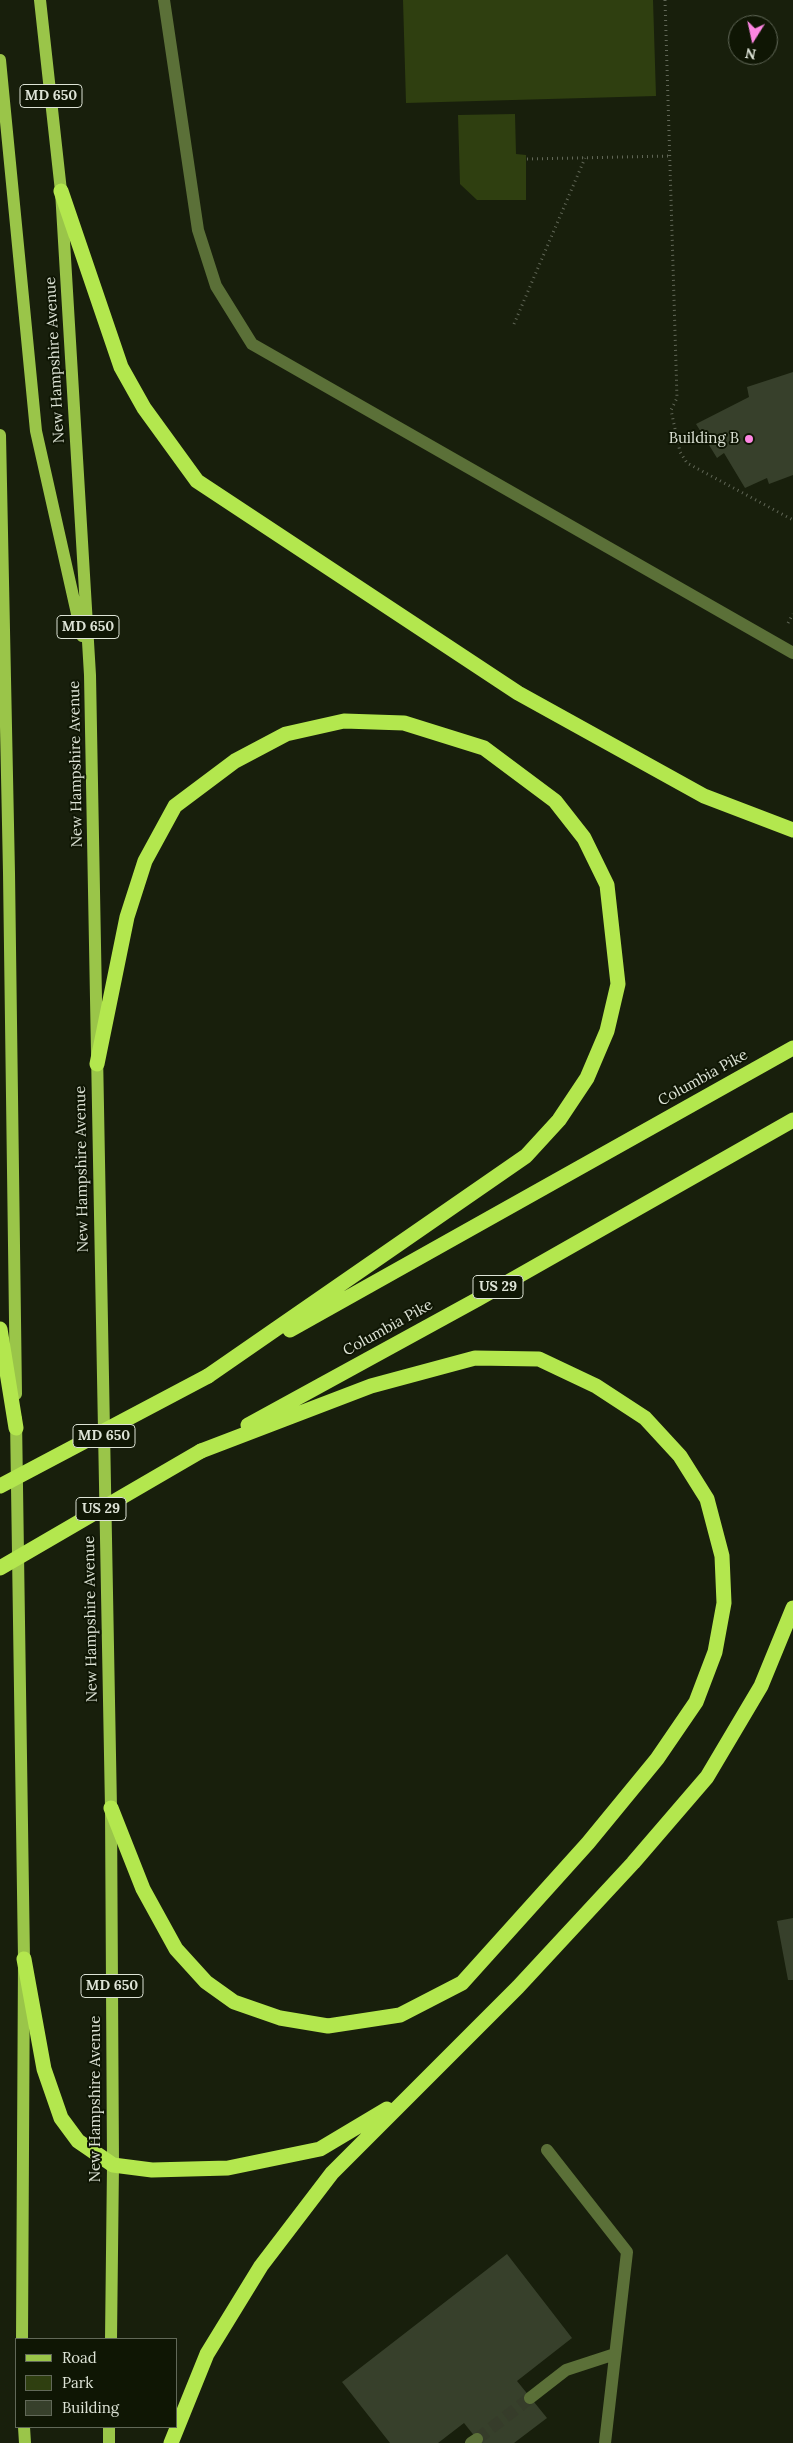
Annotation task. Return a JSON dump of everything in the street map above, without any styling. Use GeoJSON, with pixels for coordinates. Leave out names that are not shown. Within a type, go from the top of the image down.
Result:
{"type":"FeatureCollection","features":[{"type":"Feature","properties":{"kind":"highway"},"geometry":{"type":"LineString","coordinates":[[61,191],[121,367],[144,408],[197,481],[518,693],[704,796],[793,830]]}},
{"type":"Feature","properties":{"kind":"highway"},"geometry":{"type":"LineString","coordinates":[[96,1064],[127,917],[145,861],[175,806],[235,761],[286,734],[344,721],[404,723],[484,748],[555,801],[584,838],[607,885],[618,984],[607,1031],[588,1078],[559,1120],[526,1156],[208,1376]]}},
{"type":"Feature","properties":{"kind":"highway","name":"Columbia Pike"},"geometry":{"type":"LineString","coordinates":[[0,1486],[208,1376],[793,1048]]}},
{"type":"Feature","properties":{"kind":"highway","name":"Columbia Pike"},"geometry":{"type":"LineString","coordinates":[[0,1568],[201,1451],[486,1294],[793,1120]]}},
{"type":"Feature","properties":{"kind":"highway"},"geometry":{"type":"LineString","coordinates":[[0,1329],[16,1428]]}},
{"type":"Feature","properties":{"kind":"highway"},"geometry":{"type":"LineString","coordinates":[[111,1808],[143,1889],[176,1949],[206,1982],[234,2002],[280,2018],[328,2026],[400,2015],[462,1983],[588,1843],[657,1759],[696,1702],[715,1652],[724,1603],[722,1556],[707,1499],[680,1456],[645,1418],[596,1386],[539,1359],[476,1358],[371,1386],[201,1451]]}},
{"type":"Feature","properties":{"kind":"highway"},"geometry":{"type":"LineString","coordinates":[[178,2426],[207,2354],[261,2266],[332,2173],[518,1987],[634,1863],[707,1777],[761,1686],[793,1608]]}},
{"type":"Feature","properties":{"kind":"highway"},"geometry":{"type":"LineString","coordinates":[[24,1959],[44,2069],[61,2118],[78,2141],[114,2165],[152,2170],[228,2168],[320,2148],[406,2099]]}},
{"type":"Feature","properties":{"kind":"highway"},"geometry":{"type":"LineString","coordinates":[[171,2443],[177,2428]]}},
{"type":"Feature","properties":{"kind":"main road","name":"New Hampshire Avenue"},"geometry":{"type":"LineString","coordinates":[[40,0],[61,191],[90,675],[111,1808],[114,2165],[111,2338]]}},
{"type":"Feature","properties":{"kind":"main road"},"geometry":{"type":"LineString","coordinates":[[0,60],[36,431],[90,675]]}},
{"type":"Feature","properties":{"kind":"main road"},"geometry":{"type":"LineString","coordinates":[[0,435],[9,874],[24,1959],[22,2338]]}},
{"type":"Feature","properties":{"kind":"main road"},"geometry":{"type":"LineString","coordinates":[[24,2428],[25,2443]]}},
{"type":"Feature","properties":{"kind":"main road"},"geometry":{"type":"LineString","coordinates":[[109,2428],[109,2443]]}},
{"type":"Feature","properties":{"kind":"lane"},"geometry":{"type":"LineString","coordinates":[[164,0],[198,230],[216,286],[252,344],[793,654]]}},
{"type":"Feature","properties":{"kind":"lane"},"geometry":{"type":"LineString","coordinates":[[547,2150],[627,2252],[605,2443]]}},
{"type":"Feature","properties":{"kind":"lane"},"geometry":{"type":"LineString","coordinates":[[530,2398],[566,2370],[615,2354]]}},
{"type":"Feature","properties":{"kind":"path"},"geometry":{"type":"LineString","coordinates":[[665,0],[677,398],[671,410],[680,452],[687,464],[793,520]]}},
{"type":"Feature","properties":{"kind":"path"},"geometry":{"type":"LineString","coordinates":[[527,159],[670,156]]}},
{"type":"Feature","properties":{"kind":"path"},"geometry":{"type":"LineString","coordinates":[[514,324],[585,158]]}},
{"type":"Feature","properties":{"kind":"green space"},"geometry":{"type":"Polygon","coordinates":[[[403,0],[653,0],[656,96],[406,103],[403,0]]]}},
{"type":"Feature","properties":{"kind":"green space"},"geometry":{"type":"Polygon","coordinates":[[[515,114],[516,154],[526,155],[526,200],[477,200],[460,184],[458,115],[515,114]]]}},
{"type":"Feature","properties":{"kind":"building","name":"Building B"},"geometry":{"type":"Polygon","coordinates":[[[793,372],[793,475],[769,484],[767,478],[745,488],[724,453],[717,458],[696,424],[749,397],[747,387],[793,372]]]}},
{"type":"Feature","properties":{"kind":"building"},"geometry":{"type":"Polygon","coordinates":[[[793,1918],[793,1980],[788,1980],[777,1921],[793,1918]]]}},
{"type":"Feature","properties":{"kind":"building"},"geometry":{"type":"Polygon","coordinates":[[[507,2254],[572,2338],[517,2381],[547,2418],[514,2443],[480,2443],[464,2423],[438,2443],[390,2443],[342,2382],[507,2254]]]}},
{"type":"Feature","properties":{"kind":"tunnel"},"geometry":{"type":"LineString","coordinates":[[477,2439],[530,2398]]}},
{"type":"Feature","properties":{"kind":"place","name":"Building B"},"geometry":{"type":"Point","coordinates":[749,439]}}]}
